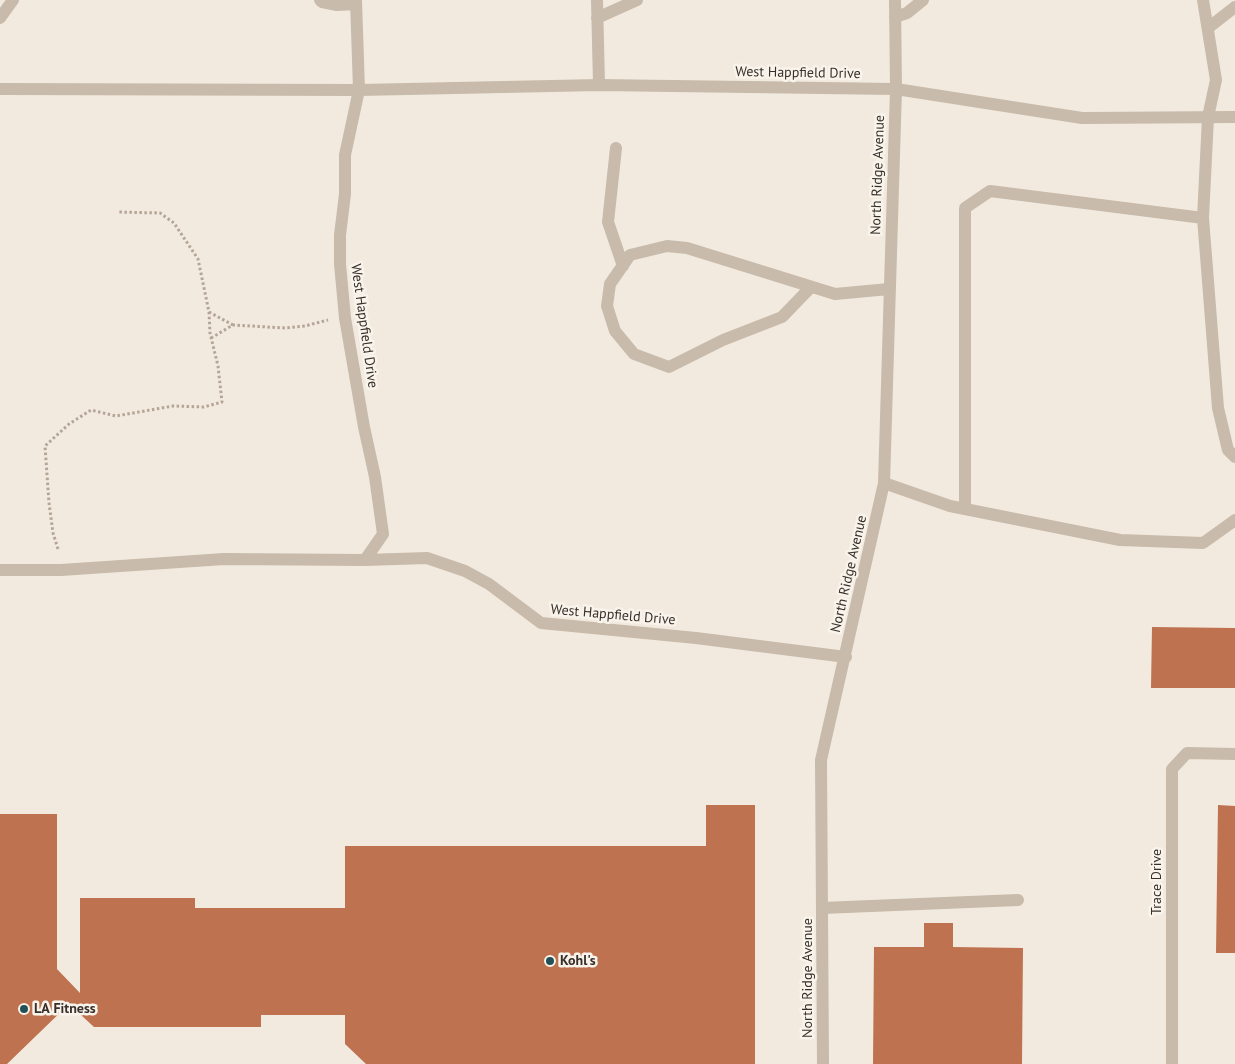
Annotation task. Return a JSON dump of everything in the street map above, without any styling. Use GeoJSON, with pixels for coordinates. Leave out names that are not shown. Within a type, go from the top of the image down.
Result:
{"type":"FeatureCollection","features":[{"type":"Feature","properties":{"kind":"street"},"geometry":{"type":"LineString","coordinates":[[0,18],[13,0]]}},
{"type":"Feature","properties":{"kind":"street"},"geometry":{"type":"LineString","coordinates":[[320,0],[337,5],[356,2],[359,90]]}},
{"type":"Feature","properties":{"kind":"street"},"geometry":{"type":"LineString","coordinates":[[596,0],[599,85]]}},
{"type":"Feature","properties":{"kind":"street"},"geometry":{"type":"LineString","coordinates":[[597,18],[637,0]]}},
{"type":"Feature","properties":{"kind":"street","name":"North Ridge Avenue"},"geometry":{"type":"LineString","coordinates":[[824,1064],[821,760],[846,657],[884,483],[896,89],[895,0]]}},
{"type":"Feature","properties":{"kind":"street"},"geometry":{"type":"LineString","coordinates":[[895,16],[907,13],[923,0]]}},
{"type":"Feature","properties":{"kind":"street"},"geometry":{"type":"LineString","coordinates":[[1203,0],[1216,80],[1208,117],[1202,218],[1218,408],[1228,450],[1235,457]]}},
{"type":"Feature","properties":{"kind":"street"},"geometry":{"type":"LineString","coordinates":[[1208,28],[1235,7]]}},
{"type":"Feature","properties":{"kind":"street","name":"West Happfield Drive"},"geometry":{"type":"LineString","coordinates":[[0,89],[359,90],[599,85],[896,89],[1082,118],[1235,117]]}},
{"type":"Feature","properties":{"kind":"street","name":"West Happfield Drive"},"geometry":{"type":"LineString","coordinates":[[359,90],[345,156],[345,194],[340,234],[340,264],[345,318],[364,427],[375,477],[383,534],[365,560]]}},
{"type":"Feature","properties":{"kind":"street"},"geometry":{"type":"LineString","coordinates":[[616,148],[608,222],[623,266]]}},
{"type":"Feature","properties":{"kind":"street"},"geometry":{"type":"LineString","coordinates":[[965,509],[965,208],[990,191],[1202,218]]}},
{"type":"Feature","properties":{"kind":"street"},"geometry":{"type":"LineString","coordinates":[[812,287],[782,317],[723,340],[669,367],[634,354],[615,331],[607,306],[610,284],[630,255],[666,246],[687,248],[835,294],[889,289]]}},
{"type":"Feature","properties":{"kind":"street"},"geometry":{"type":"LineString","coordinates":[[884,483],[950,506],[1120,540],[1202,544],[1235,520]]}},
{"type":"Feature","properties":{"kind":"street","name":"West Happfield Drive"},"geometry":{"type":"LineString","coordinates":[[0,570],[61,570],[224,559],[365,560],[427,558],[465,571],[489,584],[541,623],[696,638],[846,657]]}},
{"type":"Feature","properties":{"kind":"street","name":"Trace Drive"},"geometry":{"type":"LineString","coordinates":[[1172,1064],[1172,769],[1187,753],[1235,754]]}},
{"type":"Feature","properties":{"kind":"street"},"geometry":{"type":"LineString","coordinates":[[822,908],[1018,900]]}},
{"type":"Feature","properties":{"kind":"path"},"geometry":{"type":"LineString","coordinates":[[58,549],[53,533],[49,503],[45,446],[70,424],[91,410],[116,416],[173,406],[204,407],[222,402],[218,366],[211,338],[210,312],[198,258],[174,224],[160,213],[118,212]]}},
{"type":"Feature","properties":{"kind":"path"},"geometry":{"type":"LineString","coordinates":[[210,312],[233,325],[284,328],[345,318]]}},
{"type":"Feature","properties":{"kind":"path"},"geometry":{"type":"LineString","coordinates":[[211,338],[233,325]]}},
{"type":"Feature","properties":{"kind":"building"},"geometry":{"type":"Polygon","coordinates":[[[1152,627],[1235,628],[1235,688],[1151,688],[1152,627]]]}},
{"type":"Feature","properties":{"kind":"building","name":"Kohl's"},"geometry":{"type":"Polygon","coordinates":[[[706,805],[755,805],[755,1064],[366,1064],[345,1044],[345,1015],[261,1015],[261,1027],[94,1027],[69,1004],[7,1064],[0,1064],[0,814],[57,814],[57,969],[80,993],[80,898],[195,898],[195,908],[345,908],[345,846],[706,846],[706,805]]]}},
{"type":"Feature","properties":{"kind":"building"},"geometry":{"type":"Polygon","coordinates":[[[1218,805],[1235,806],[1235,953],[1216,953],[1218,805]]]}},
{"type":"Feature","properties":{"kind":"building"},"geometry":{"type":"Polygon","coordinates":[[[924,923],[953,923],[953,947],[1023,948],[1022,1064],[873,1064],[874,947],[924,947],[924,923]]]}},
{"type":"Feature","properties":{"kind":"place","name":"Kohl's"},"geometry":{"type":"Point","coordinates":[550,961]}},
{"type":"Feature","properties":{"kind":"place","name":"LA Fitness"},"geometry":{"type":"Point","coordinates":[24,1009]}}]}
